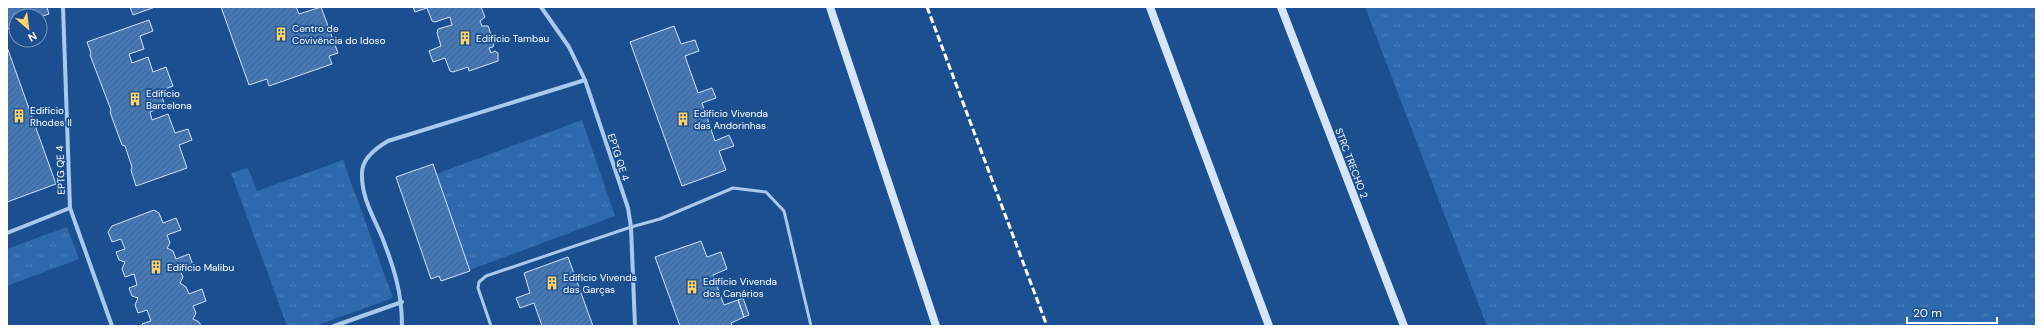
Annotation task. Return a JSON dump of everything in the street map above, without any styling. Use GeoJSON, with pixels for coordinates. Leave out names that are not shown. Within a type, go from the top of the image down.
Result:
{"type":"FeatureCollection","features":[{"type":"Feature","properties":{"kind":"main road"},"geometry":{"type":"LineString","coordinates":[[830,7],[936,326]]}},
{"type":"Feature","properties":{"kind":"main road"},"geometry":{"type":"LineString","coordinates":[[1150,7],[1269,326]]}},
{"type":"Feature","properties":{"kind":"main road","name":"STRC TRECHO 2"},"geometry":{"type":"LineString","coordinates":[[1281,7],[1404,326]]}},
{"type":"Feature","properties":{"kind":"street","name":"EPTG QE 4"},"geometry":{"type":"LineString","coordinates":[[63,7],[70,208],[112,326]]}},
{"type":"Feature","properties":{"kind":"street","name":"EPTG QE 4"},"geometry":{"type":"LineString","coordinates":[[541,7],[569,47],[585,80],[628,208],[631,227],[635,326]]}},
{"type":"Feature","properties":{"kind":"street"},"geometry":{"type":"LineString","coordinates":[[402,326],[402,302],[397,279],[364,197],[362,172],[368,157],[375,148],[388,141],[585,80]]}},
{"type":"Feature","properties":{"kind":"street"},"geometry":{"type":"LineString","coordinates":[[7,233],[70,208]]}},
{"type":"Feature","properties":{"kind":"street"},"geometry":{"type":"LineString","coordinates":[[334,326],[402,302]]}},
{"type":"Feature","properties":{"kind":"lane"},"geometry":{"type":"LineString","coordinates":[[491,326],[478,288],[479,282],[486,276],[631,227],[660,219],[733,188],[766,192],[784,211],[811,326]]}},
{"type":"Feature","properties":{"kind":"green space"},"geometry":{"type":"Polygon","coordinates":[[[1365,7],[2036,7],[2036,326],[1487,326],[1365,7]]]}},
{"type":"Feature","properties":{"kind":"green space"},"geometry":{"type":"Polygon","coordinates":[[[582,120],[615,216],[445,279],[409,184],[582,120]]]}},
{"type":"Feature","properties":{"kind":"green space"},"geometry":{"type":"Polygon","coordinates":[[[343,160],[393,298],[315,326],[287,326],[231,173],[248,168],[257,191],[343,160]]]}},
{"type":"Feature","properties":{"kind":"green space"},"geometry":{"type":"Polygon","coordinates":[[[67,227],[79,259],[7,286],[7,249],[67,227]]]}},
{"type":"Feature","properties":{"kind":"building"},"geometry":{"type":"Polygon","coordinates":[[[7,7],[47,7],[8,8],[7,29],[7,7]]]}},
{"type":"Feature","properties":{"kind":"building"},"geometry":{"type":"Polygon","coordinates":[[[130,7],[155,7],[133,15],[130,7]]]}},
{"type":"Feature","properties":{"kind":"building","name":"Centro de Covivência do Idoso"},"geometry":{"type":"Polygon","coordinates":[[[221,7],[296,7],[299,14],[321,7],[338,53],[329,56],[332,64],[269,86],[267,79],[249,85],[221,7]]]}},
{"type":"Feature","properties":{"kind":"building","name":"Edifício Tambau"},"geometry":{"type":"Polygon","coordinates":[[[413,7],[481,7],[485,17],[480,21],[482,26],[488,26],[494,43],[493,47],[489,48],[491,53],[495,51],[498,53],[498,61],[469,71],[468,67],[453,72],[450,71],[445,58],[433,62],[429,51],[441,46],[437,33],[438,29],[452,25],[450,17],[435,22],[432,21],[427,8],[415,12],[413,7]]]}},
{"type":"Feature","properties":{"kind":"building","name":"Edifício Barcelona"},"geometry":{"type":"Polygon","coordinates":[[[149,20],[153,31],[140,36],[144,49],[129,54],[132,63],[148,57],[153,72],[166,67],[173,86],[160,91],[165,106],[150,112],[152,120],[168,114],[175,133],[188,129],[192,140],[179,145],[187,168],[136,186],[125,146],[122,145],[110,112],[111,110],[90,55],[91,53],[87,42],[149,20]]]}},
{"type":"Feature","properties":{"kind":"building","name":"Edifício Vivenda das Andorinhas"},"geometry":{"type":"Polygon","coordinates":[[[674,26],[681,44],[695,40],[699,51],[685,56],[698,93],[712,88],[716,98],[702,103],[715,141],[729,135],[734,146],[719,151],[726,170],[682,186],[630,42],[674,26]]]}},
{"type":"Feature","properties":{"kind":"building","name":"Edifício Rhodes II"},"geometry":{"type":"Polygon","coordinates":[[[7,47],[56,184],[7,202],[7,47]]]}},
{"type":"Feature","properties":{"kind":"building"},"geometry":{"type":"Polygon","coordinates":[[[433,164],[470,271],[441,281],[439,276],[431,279],[396,177],[433,164]]]}},
{"type":"Feature","properties":{"kind":"building","name":"Edifício Malibu"},"geometry":{"type":"Polygon","coordinates":[[[154,210],[159,213],[163,223],[176,218],[181,230],[167,235],[170,243],[167,248],[173,251],[176,259],[189,254],[193,265],[180,270],[183,277],[180,283],[186,287],[189,294],[202,289],[206,301],[193,306],[196,313],[193,319],[199,322],[201,326],[143,326],[142,324],[151,321],[147,310],[138,313],[135,305],[138,298],[132,296],[129,288],[137,285],[134,274],[125,277],[122,269],[125,262],[119,260],[116,252],[125,249],[121,239],[112,242],[108,232],[112,226],[154,210]]]}},
{"type":"Feature","properties":{"kind":"building","name":"Edifício Vivenda dos Canários"},"geometry":{"type":"Polygon","coordinates":[[[701,241],[707,257],[721,252],[727,269],[713,275],[724,305],[738,300],[744,317],[731,323],[732,326],[680,326],[655,257],[701,241]]]}},
{"type":"Feature","properties":{"kind":"building","name":"Edifício Vivenda das Garças"},"geometry":{"type":"Polygon","coordinates":[[[568,257],[593,326],[542,326],[534,303],[520,308],[516,298],[530,293],[524,273],[568,257]]]}},
{"type":"Feature","properties":{"kind":"building"},"geometry":{"type":"Polygon","coordinates":[[[743,298],[749,315],[744,317],[738,300],[743,298]]]}},
{"type":"Feature","properties":{"kind":"railway"},"geometry":{"type":"LineString","coordinates":[[927,7],[1047,326]]}},
{"type":"Feature","properties":{"kind":"place","name":"Centro de Covivência do Idoso"},"geometry":{"type":"Point","coordinates":[281,34]}},
{"type":"Feature","properties":{"kind":"place","name":"Edifício Tambau"},"geometry":{"type":"Point","coordinates":[465,38]}},
{"type":"Feature","properties":{"kind":"place","name":"Edifício Barcelona"},"geometry":{"type":"Point","coordinates":[135,99]}},
{"type":"Feature","properties":{"kind":"place","name":"Edifício Rhodes II"},"geometry":{"type":"Point","coordinates":[19,116]}},
{"type":"Feature","properties":{"kind":"place","name":"Edifício Vivenda das Andorinhas"},"geometry":{"type":"Point","coordinates":[683,119]}},
{"type":"Feature","properties":{"kind":"place","name":"Edifício Malibu"},"geometry":{"type":"Point","coordinates":[156,267]}},
{"type":"Feature","properties":{"kind":"place","name":"Edifício Vivenda das Garças"},"geometry":{"type":"Point","coordinates":[552,283]}},
{"type":"Feature","properties":{"kind":"place","name":"Edifício Vivenda dos Canários"},"geometry":{"type":"Point","coordinates":[692,287]}}]}
